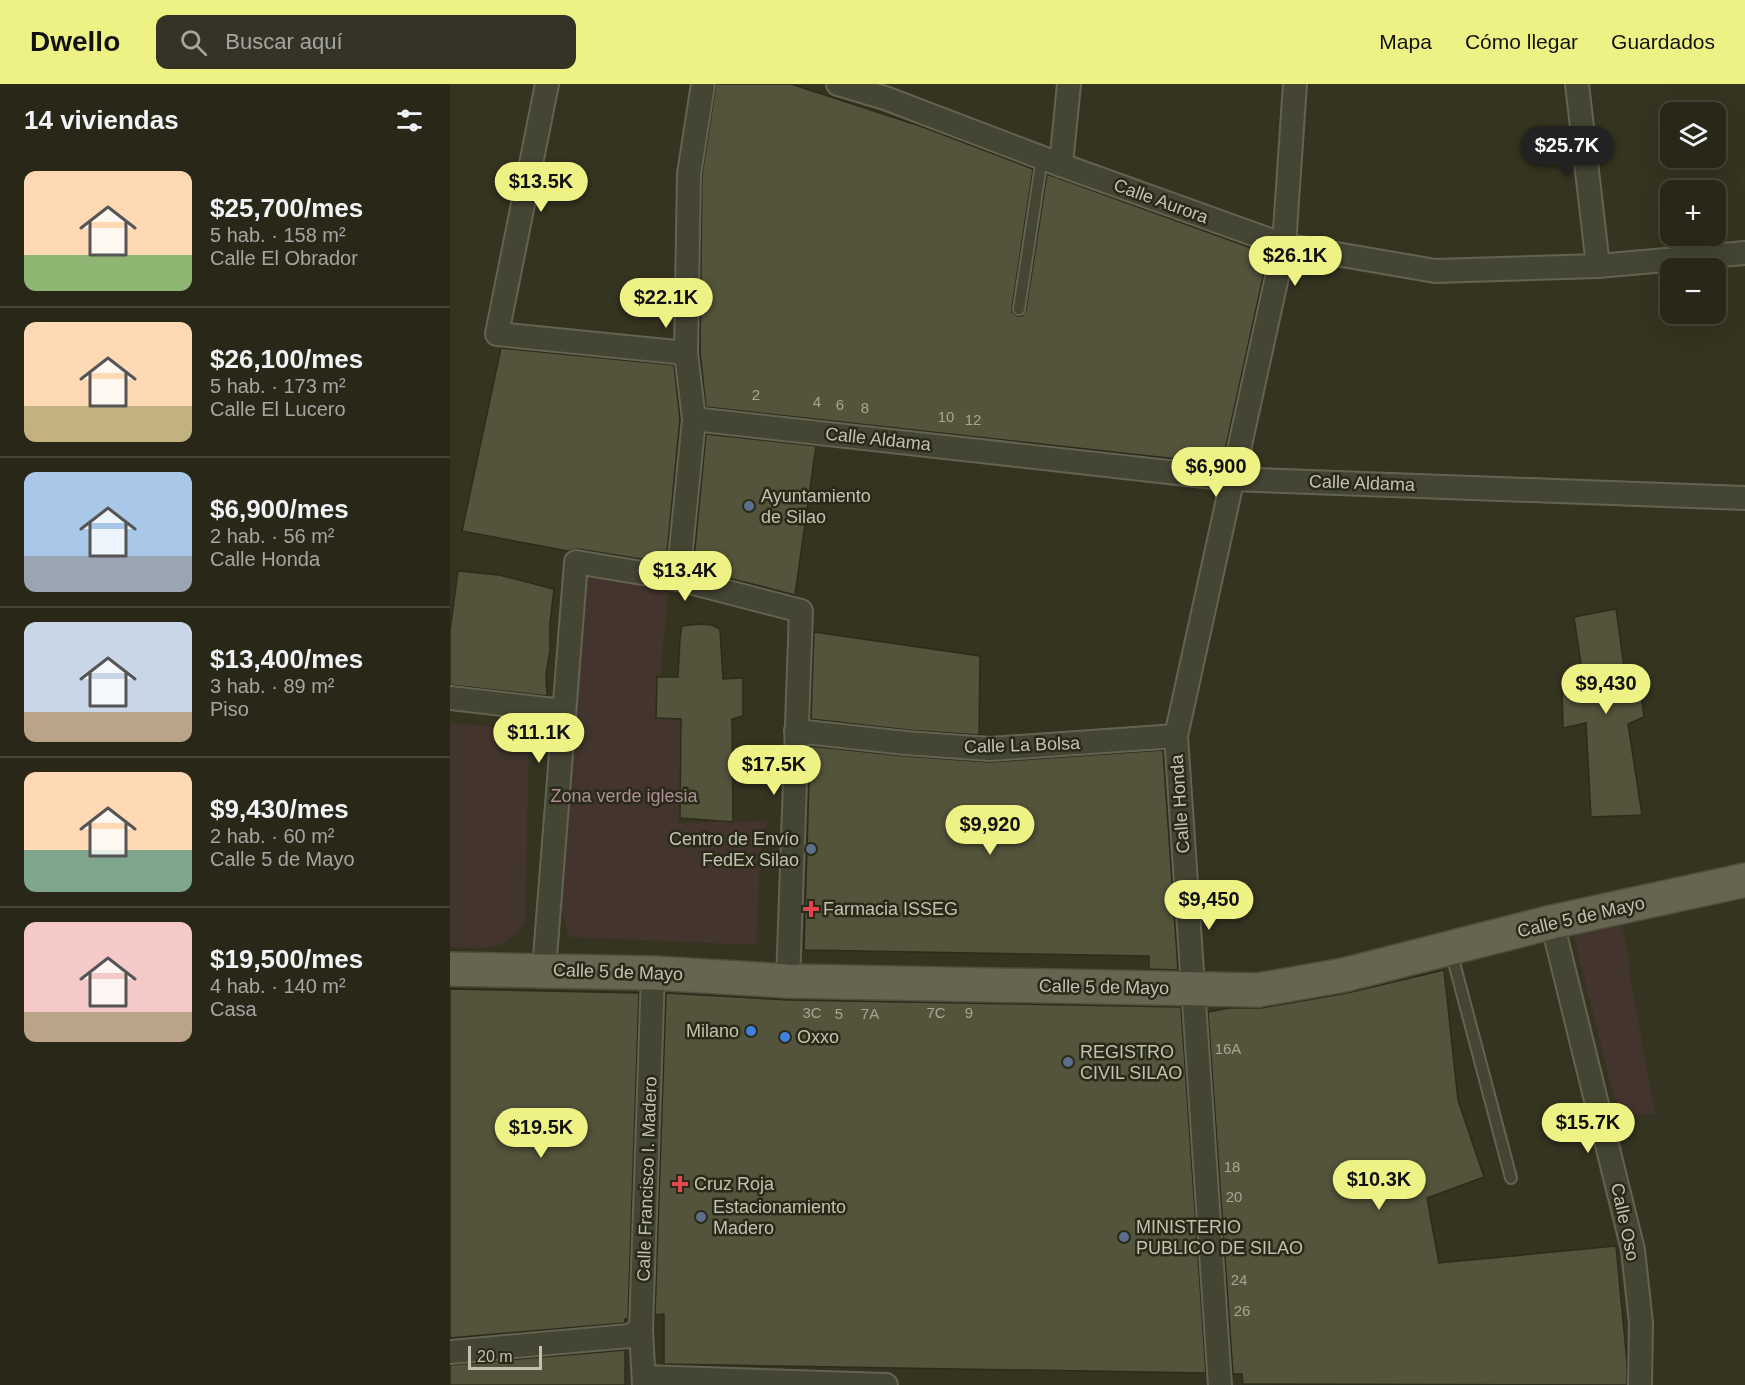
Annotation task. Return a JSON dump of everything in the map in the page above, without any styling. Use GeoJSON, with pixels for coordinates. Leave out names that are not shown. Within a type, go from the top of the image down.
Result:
{"type":"FeatureCollection","features":[{"type":"Feature","properties":{"kind":"main road","name":"Calle 5 de Mayo"},"geometry":{"type":"LineString","coordinates":[[450,969],[653,973],[788,981],[1258,990],[1344,975],[1552,922],[1745,880]]}},
{"type":"Feature","properties":{"kind":"street"},"geometry":{"type":"LineString","coordinates":[[547,84],[496,334],[686,353]]}},
{"type":"Feature","properties":{"kind":"street"},"geometry":{"type":"LineString","coordinates":[[678,579],[694,418],[686,353],[689,174],[703,84]]}},
{"type":"Feature","properties":{"kind":"street","name":"Calle Aurora"},"geometry":{"type":"LineString","coordinates":[[838,84],[885,98],[1052,162],[1284,245],[1435,271],[1598,266],[1745,253]]}},
{"type":"Feature","properties":{"kind":"street"},"geometry":{"type":"LineString","coordinates":[[1052,162],[1069,84]]}},
{"type":"Feature","properties":{"kind":"street","name":"Calle Honda"},"geometry":{"type":"LineString","coordinates":[[1220,1385],[1176,736],[1284,245],[1296,84]]}},
{"type":"Feature","properties":{"kind":"street"},"geometry":{"type":"LineString","coordinates":[[1577,84],[1598,266]]}},
{"type":"Feature","properties":{"kind":"street","name":"Calle Aldama"},"geometry":{"type":"LineString","coordinates":[[694,418],[1231,479],[1745,498]]}},
{"type":"Feature","properties":{"kind":"street"},"geometry":{"type":"LineString","coordinates":[[544,970],[576,562],[678,579],[801,611],[788,981]]}},
{"type":"Feature","properties":{"kind":"street"},"geometry":{"type":"LineString","coordinates":[[450,698],[563,711]]}},
{"type":"Feature","properties":{"kind":"street","name":"Calle La Bolsa"},"geometry":{"type":"LineString","coordinates":[[796,731],[990,749],[1176,736]]}},
{"type":"Feature","properties":{"kind":"street","name":"Calle Oso"},"geometry":{"type":"LineString","coordinates":[[1552,922],[1633,1250],[1641,1323],[1640,1385]]}},
{"type":"Feature","properties":{"kind":"street","name":"Calle Francisco I. Madero"},"geometry":{"type":"LineString","coordinates":[[644,1381],[641,1329],[653,973]]}},
{"type":"Feature","properties":{"kind":"street"},"geometry":{"type":"LineString","coordinates":[[450,1352],[630,1336],[641,1329]]}},
{"type":"Feature","properties":{"kind":"street"},"geometry":{"type":"LineString","coordinates":[[644,1381],[886,1385]]}},
{"type":"Feature","properties":{"kind":"lane"},"geometry":{"type":"LineString","coordinates":[[1019,309],[1052,162]]}},
{"type":"Feature","properties":{"kind":"lane"},"geometry":{"type":"LineString","coordinates":[[1450,948],[1511,1178]]}},
{"type":"Feature","properties":{"kind":"green space","name":"Zona verde iglesia"},"geometry":{"type":"Polygon","coordinates":[[[586,572],[669,588],[656,718],[681,719],[680,818],[678,823],[767,821],[760,858],[756,945],[570,937],[559,902],[586,572]]]}},
{"type":"Feature","properties":{"kind":"green space"},"geometry":{"type":"Polygon","coordinates":[[[450,723],[519,729],[529,744],[525,924],[507,941],[491,948],[450,947],[450,723]]]}},
{"type":"Feature","properties":{"kind":"green space"},"geometry":{"type":"Polygon","coordinates":[[[1621,920],[1655,1114],[1624,1115],[1613,1094],[1573,933],[1621,920]]]}},
{"type":"Feature","properties":{"kind":"building"},"geometry":{"type":"Polygon","coordinates":[[[716,84],[791,84],[923,127],[1033,169],[1012,308],[1012,312],[1017,316],[1022,316],[1026,310],[1047,174],[1268,254],[1222,464],[706,407],[700,352],[702,175],[716,84]]]}},
{"type":"Feature","properties":{"kind":"building"},"geometry":{"type":"Polygon","coordinates":[[[501,348],[674,365],[680,419],[666,563],[578,549],[568,551],[462,531],[501,348]]]}},
{"type":"Feature","properties":{"kind":"building","name":"Ayuntamiento de Silao"},"geometry":{"type":"Polygon","coordinates":[[[706,434],[816,446],[795,595],[693,569],[706,434]]]}},
{"type":"Feature","properties":{"kind":"building"},"geometry":{"type":"Polygon","coordinates":[[[458,571],[499,575],[554,589],[550,623],[550,651],[546,674],[547,696],[450,685],[450,631],[458,571]]]}},
{"type":"Feature","properties":{"kind":"building"},"geometry":{"type":"Polygon","coordinates":[[[1616,609],[1626,681],[1639,680],[1644,717],[1628,724],[1642,815],[1591,817],[1586,723],[1563,728],[1562,686],[1584,684],[1574,617],[1616,609]]]}},
{"type":"Feature","properties":{"kind":"building"},"geometry":{"type":"Polygon","coordinates":[[[712,625],[720,629],[723,679],[743,678],[743,716],[732,719],[733,822],[680,818],[681,719],[656,718],[657,677],[678,677],[682,626],[712,625]]]}},
{"type":"Feature","properties":{"kind":"building"},"geometry":{"type":"Polygon","coordinates":[[[814,632],[980,656],[979,735],[907,730],[811,719],[814,632]]]}},
{"type":"Feature","properties":{"kind":"building"},"geometry":{"type":"Polygon","coordinates":[[[810,746],[989,762],[1163,750],[1178,970],[1149,969],[1149,956],[804,950],[810,746]]]}},
{"type":"Feature","properties":{"kind":"building"},"geometry":{"type":"Polygon","coordinates":[[[1444,970],[1458,1100],[1484,1177],[1427,1198],[1439,1263],[1616,1246],[1627,1385],[1243,1384],[1242,1374],[1233,1374],[1208,1012],[1230,1008],[1261,1008],[1347,993],[1444,970]]]}},
{"type":"Feature","properties":{"kind":"building"},"geometry":{"type":"Polygon","coordinates":[[[450,989],[639,993],[628,1318],[625,1319],[625,1323],[450,1338],[450,989]]]}},
{"type":"Feature","properties":{"kind":"building"},"geometry":{"type":"Polygon","coordinates":[[[666,993],[788,1000],[1181,1007],[1206,1373],[664,1364],[664,1314],[655,1315],[666,993]]]}},
{"type":"Feature","properties":{"kind":"building"},"geometry":{"type":"Polygon","coordinates":[[[625,1350],[625,1385],[450,1385],[450,1365],[625,1350]]]}},
{"type":"Feature","properties":{"kind":"place","name":"Ayuntamiento de Silao"},"geometry":{"type":"Point","coordinates":[749,506]}},
{"type":"Feature","properties":{"kind":"place","name":"Centro de Envío FedEx Silao"},"geometry":{"type":"Point","coordinates":[811,849]}},
{"type":"Feature","properties":{"kind":"place","name":"Farmacia ISSEG"},"geometry":{"type":"Point","coordinates":[811,909]}},
{"type":"Feature","properties":{"kind":"place","name":"Milano"},"geometry":{"type":"Point","coordinates":[751,1031]}},
{"type":"Feature","properties":{"kind":"place","name":"Oxxo"},"geometry":{"type":"Point","coordinates":[785,1037]}},
{"type":"Feature","properties":{"kind":"place","name":"REGISTRO CIVIL SILAO"},"geometry":{"type":"Point","coordinates":[1068,1062]}},
{"type":"Feature","properties":{"kind":"place","name":"Cruz Roja"},"geometry":{"type":"Point","coordinates":[680,1184]}},
{"type":"Feature","properties":{"kind":"place","name":"Estacionamiento Madero"},"geometry":{"type":"Point","coordinates":[701,1217]}},
{"type":"Feature","properties":{"kind":"place","name":"MINISTERIO PUBLICO DE SILAO"},"geometry":{"type":"Point","coordinates":[1124,1237]}}]}
